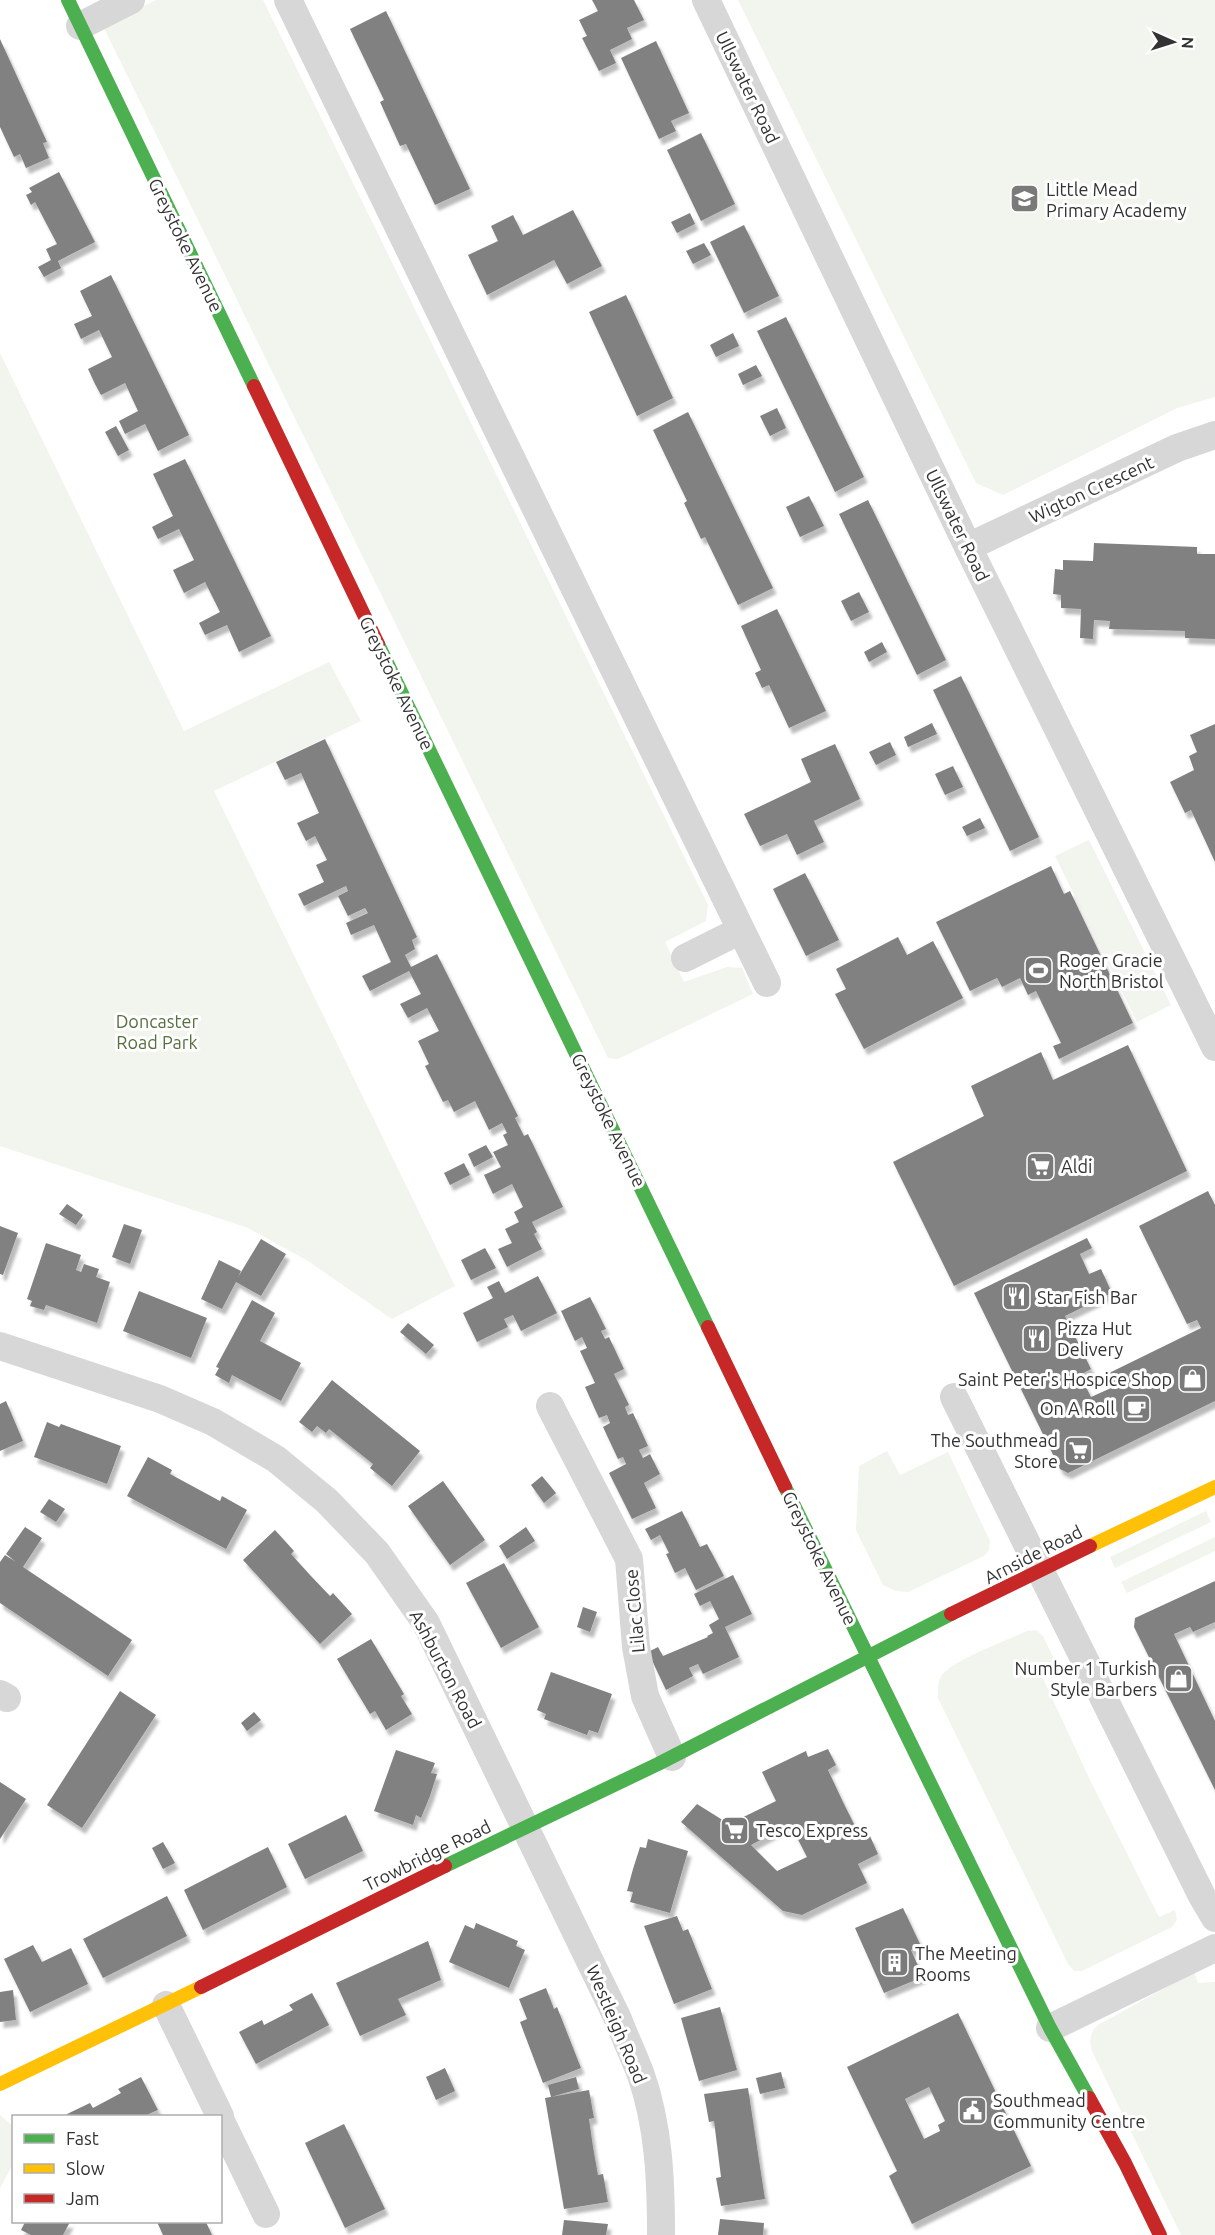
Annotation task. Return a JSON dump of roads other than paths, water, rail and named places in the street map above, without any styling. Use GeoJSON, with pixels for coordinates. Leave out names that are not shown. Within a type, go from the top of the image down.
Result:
{"type":"FeatureCollection","features":[{"type":"Feature","properties":{"kind":"street","name":"Greystoke Avenue"},"geometry":{"type":"LineString","coordinates":[[68,0],[400,691],[1050,2028],[1125,2163],[1160,2235]]}},
{"type":"Feature","properties":{"kind":"street"},"geometry":{"type":"LineString","coordinates":[[81,26],[131,0]]}},
{"type":"Feature","properties":{"kind":"street"},"geometry":{"type":"LineString","coordinates":[[288,0],[767,983]]}},
{"type":"Feature","properties":{"kind":"street","name":"Ullswater Road"},"geometry":{"type":"LineString","coordinates":[[706,0],[968,547],[1215,1047]]}},
{"type":"Feature","properties":{"kind":"street","name":"Wigton Crescent"},"geometry":{"type":"LineString","coordinates":[[968,547],[1177,448],[1215,435]]}},
{"type":"Feature","properties":{"kind":"street"},"geometry":{"type":"LineString","coordinates":[[685,958],[741,930]]}},
{"type":"Feature","properties":{"kind":"street","name":"Ashburton Road"},"geometry":{"type":"LineString","coordinates":[[0,1346],[160,1399],[213,1422],[276,1459],[327,1501],[376,1553],[426,1623],[526,1826]]}},
{"type":"Feature","properties":{"kind":"street"},"geometry":{"type":"LineString","coordinates":[[954,1396],[1215,1918]]}},
{"type":"Feature","properties":{"kind":"street","name":"Lilac Close"},"geometry":{"type":"LineString","coordinates":[[550,1406],[629,1559],[636,1647],[645,1696],[672,1757]]}},
{"type":"Feature","properties":{"kind":"street","name":"Arnside Road"},"geometry":{"type":"LineString","coordinates":[[869,1657],[935,1621],[1215,1487]]}},
{"type":"Feature","properties":{"kind":"street","name":"Trowbridge Road"},"geometry":{"type":"LineString","coordinates":[[0,2084],[166,2005],[526,1826],[672,1757],[869,1657]]}},
{"type":"Feature","properties":{"kind":"street","name":"Westleigh Road"},"geometry":{"type":"LineString","coordinates":[[526,1826],[618,2019],[641,2075],[653,2118],[661,2177],[661,2235]]}},
{"type":"Feature","properties":{"kind":"street"},"geometry":{"type":"LineString","coordinates":[[1050,2028],[1215,1947]]}},
{"type":"Feature","properties":{"kind":"street"},"geometry":{"type":"LineString","coordinates":[[166,2005],[219,2115]]}},
{"type":"Feature","properties":{"kind":"street"},"geometry":{"type":"LineString","coordinates":[[222,2121],[266,2214]]}},
{"type":"Feature","properties":{"kind":"place","name":"Little Mead Primary Academy"},"geometry":{"type":"Point","coordinates":[1025,199]}},
{"type":"Feature","properties":{"kind":"place","name":"Roger Gracie North Bristol"},"geometry":{"type":"Point","coordinates":[1038,970]}},
{"type":"Feature","properties":{"kind":"place","name":"Aldi"},"geometry":{"type":"Point","coordinates":[1040,1166]}},
{"type":"Feature","properties":{"kind":"place","name":"Star Fish Bar"},"geometry":{"type":"Point","coordinates":[1016,1297]}},
{"type":"Feature","properties":{"kind":"place","name":"Pizza Hut Delivery"},"geometry":{"type":"Point","coordinates":[1036,1338]}},
{"type":"Feature","properties":{"kind":"place","name":"Saint Peter's Hospice Shop"},"geometry":{"type":"Point","coordinates":[1193,1379]}},
{"type":"Feature","properties":{"kind":"place","name":"On A Roll"},"geometry":{"type":"Point","coordinates":[1136,1408]}},
{"type":"Feature","properties":{"kind":"place","name":"The Southmead Store"},"geometry":{"type":"Point","coordinates":[1079,1450]}},
{"type":"Feature","properties":{"kind":"place","name":"Number 1 Turkish Style Barbers"},"geometry":{"type":"Point","coordinates":[1178,1678]}},
{"type":"Feature","properties":{"kind":"place","name":"Tesco Express"},"geometry":{"type":"Point","coordinates":[735,1830]}},
{"type":"Feature","properties":{"kind":"place","name":"The Meeting Rooms"},"geometry":{"type":"Point","coordinates":[894,1963]}},
{"type":"Feature","properties":{"kind":"place","name":"Southmead Community Centre"},"geometry":{"type":"Point","coordinates":[972,2110]}},
{"type":"Feature","properties":{"kind":"park label","name":"Doncaster Road Park"},"geometry":{"type":"Point","coordinates":[157,1031]}}]}
